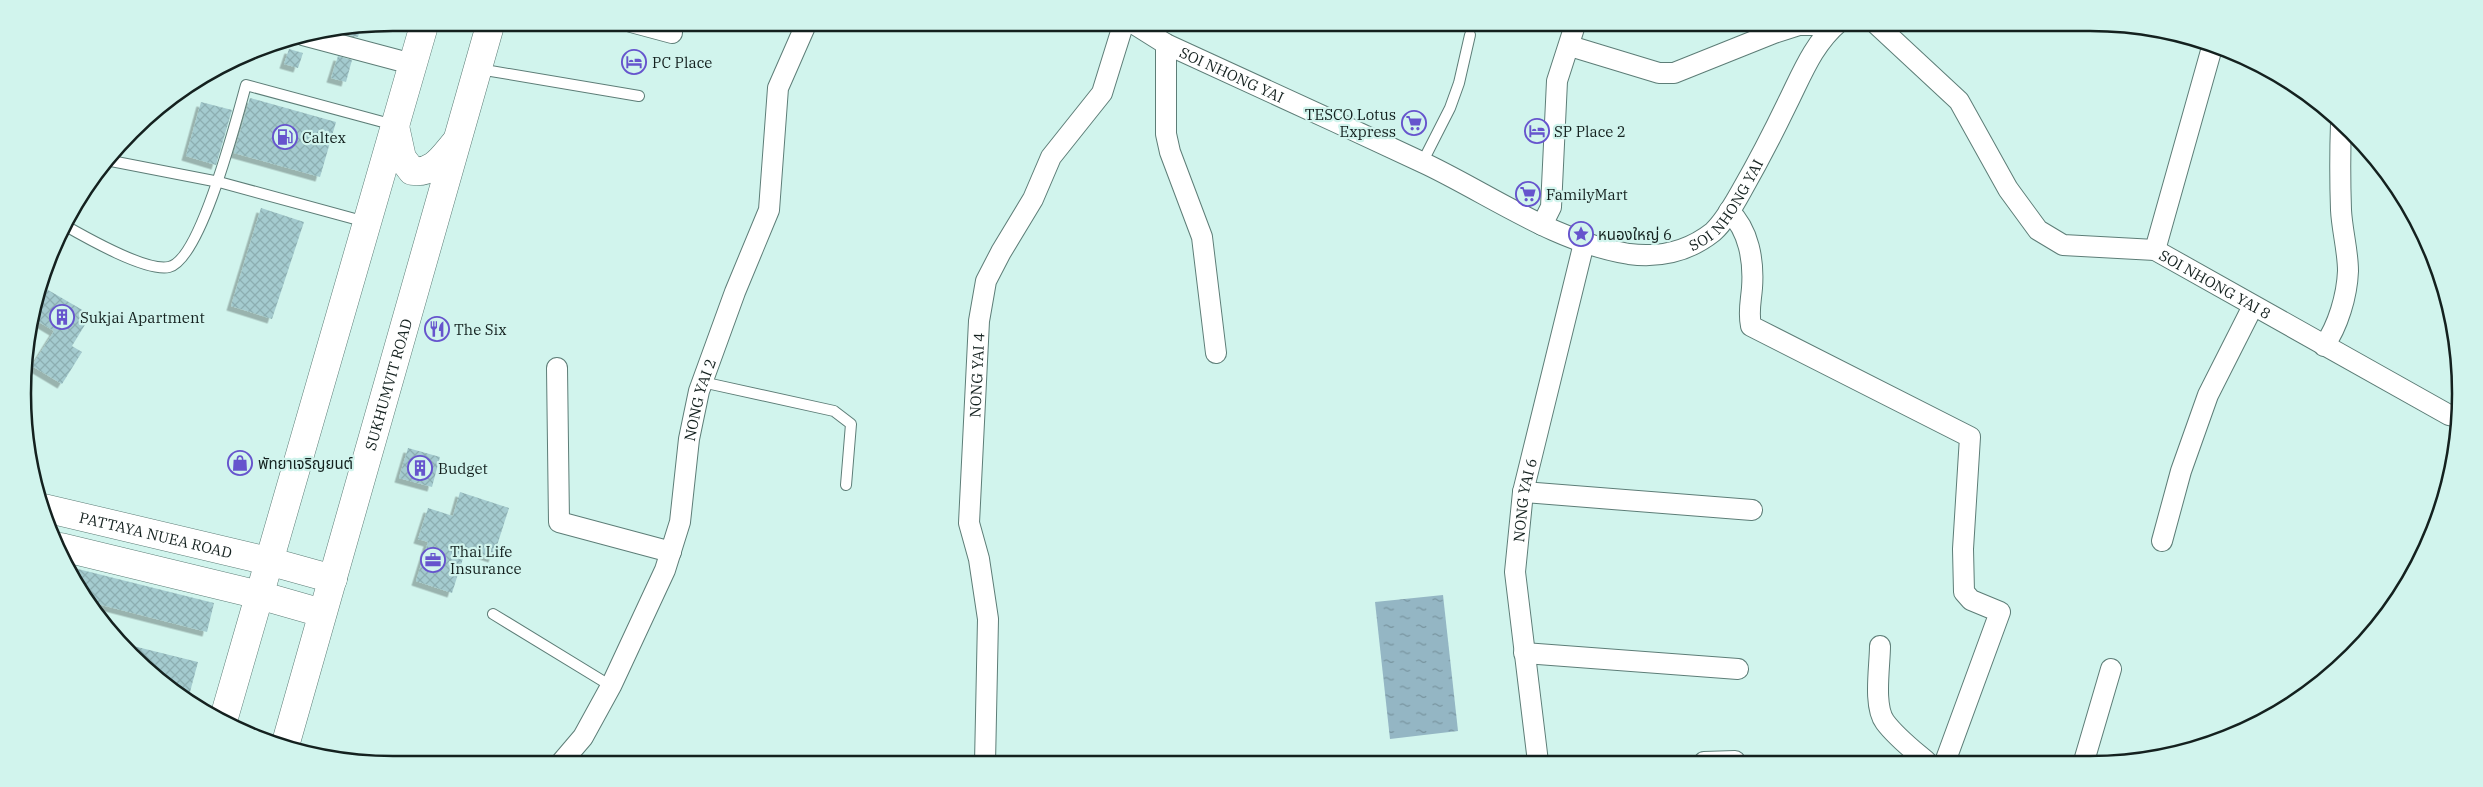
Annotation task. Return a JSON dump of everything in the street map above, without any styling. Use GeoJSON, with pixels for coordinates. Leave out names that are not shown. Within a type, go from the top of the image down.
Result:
{"type":"FeatureCollection","features":[{"type":"Feature","properties":{"kind":"main road"},"geometry":{"type":"LineString","coordinates":[[225,714],[422,31]]}},
{"type":"Feature","properties":{"kind":"main road","name":"SUKHUMVIT ROAD"},"geometry":{"type":"LineString","coordinates":[[287,740],[489,31]]}},
{"type":"Feature","properties":{"kind":"main road"},"geometry":{"type":"LineString","coordinates":[[395,125],[402,158],[412,171],[423,172],[436,165],[457,140]]}},
{"type":"Feature","properties":{"kind":"main road","name":"PATTAYA NUEA ROAD"},"geometry":{"type":"LineString","coordinates":[[50,509],[332,578]]}},
{"type":"Feature","properties":{"kind":"main road"},"geometry":{"type":"LineString","coordinates":[[67,550],[259,595],[322,613]]}},
{"type":"Feature","properties":{"kind":"street"},"geometry":{"type":"LineString","coordinates":[[665,31],[672,33]]}},
{"type":"Feature","properties":{"kind":"street","name":"NONG YAI 2"},"geometry":{"type":"LineString","coordinates":[[567,756],[583,736],[611,686],[665,570],[671,552],[680,522],[689,439],[702,382],[735,292],[769,210],[778,88],[803,31]]}},
{"type":"Feature","properties":{"kind":"street","name":"NONG YAI 4"},"geometry":{"type":"LineString","coordinates":[[985,756],[988,619],[979,559],[969,523],[979,321],[986,282],[1001,252],[1033,199],[1051,157],[1102,93],[1121,31]]}},
{"type":"Feature","properties":{"kind":"street","name":"SOI NHONG YAI"},"geometry":{"type":"LineString","coordinates":[[1145,31],[1166,44],[1422,163],[1542,224],[1584,242],[1628,254],[1648,256],[1678,252],[1714,231],[1729,212],[1758,164],[1812,54],[1831,31]]}},
{"type":"Feature","properties":{"kind":"street"},"geometry":{"type":"LineString","coordinates":[[1542,224],[1551,207],[1557,81],[1574,31]]}},
{"type":"Feature","properties":{"kind":"street"},"geometry":{"type":"LineString","coordinates":[[1570,46],[1659,73],[1674,73],[1780,31]]}},
{"type":"Feature","properties":{"kind":"street","name":"SOI NHONG YAI 8"},"geometry":{"type":"LineString","coordinates":[[1884,31],[1959,101],[2008,189],[2038,230],[2063,245],[2155,250],[2451,415]]}},
{"type":"Feature","properties":{"kind":"street"},"geometry":{"type":"LineString","coordinates":[[319,39],[412,64]]}},
{"type":"Feature","properties":{"kind":"street"},"geometry":{"type":"LineString","coordinates":[[1166,44],[1166,134],[1170,152],[1202,237],[1216,353]]}},
{"type":"Feature","properties":{"kind":"street"},"geometry":{"type":"LineString","coordinates":[[2155,250],[2211,52]]}},
{"type":"Feature","properties":{"kind":"street"},"geometry":{"type":"LineString","coordinates":[[2324,346],[2335,331],[2348,270],[2339,176],[2341,132]]}},
{"type":"Feature","properties":{"kind":"street"},"geometry":{"type":"LineString","coordinates":[[1729,212],[1736,218],[1746,236],[1752,263],[1752,288],[1748,314],[1751,326],[1970,437],[1963,549],[1964,592],[1971,600],[2000,612],[1947,756]]}},
{"type":"Feature","properties":{"kind":"street","name":"NONG YAI 6"},"geometry":{"type":"LineString","coordinates":[[1537,756],[1515,572],[1523,492],[1584,242]]}},
{"type":"Feature","properties":{"kind":"street"},"geometry":{"type":"LineString","coordinates":[[2162,541],[2181,471],[2208,395],[2253,306]]}},
{"type":"Feature","properties":{"kind":"street"},"geometry":{"type":"LineString","coordinates":[[557,368],[559,522],[671,552]]}},
{"type":"Feature","properties":{"kind":"street"},"geometry":{"type":"LineString","coordinates":[[1523,492],[1752,510]]}},
{"type":"Feature","properties":{"kind":"street"},"geometry":{"type":"LineString","coordinates":[[1880,646],[1878,699],[1880,714],[1885,722],[1921,756]]}},
{"type":"Feature","properties":{"kind":"street"},"geometry":{"type":"LineString","coordinates":[[1524,652],[1738,669]]}},
{"type":"Feature","properties":{"kind":"street"},"geometry":{"type":"LineString","coordinates":[[2085,756],[2111,669]]}},
{"type":"Feature","properties":{"kind":"lane"},"geometry":{"type":"LineString","coordinates":[[1422,163],[1450,108],[1459,83],[1470,35]]}},
{"type":"Feature","properties":{"kind":"lane"},"geometry":{"type":"LineString","coordinates":[[478,69],[639,96]]}},
{"type":"Feature","properties":{"kind":"lane"},"geometry":{"type":"LineString","coordinates":[[71,229],[144,264],[169,267],[184,259],[219,182],[246,85],[395,125]]}},
{"type":"Feature","properties":{"kind":"lane"},"geometry":{"type":"LineString","coordinates":[[115,162],[219,182],[366,222]]}},
{"type":"Feature","properties":{"kind":"lane"},"geometry":{"type":"LineString","coordinates":[[702,382],[834,411],[851,424],[846,485]]}},
{"type":"Feature","properties":{"kind":"lane"},"geometry":{"type":"LineString","coordinates":[[493,614],[611,686]]}},
{"type":"Feature","properties":{"kind":"water"},"geometry":{"type":"Polygon","coordinates":[[[1443,595],[1458,731],[1390,739],[1375,602],[1443,595]]]}},
{"type":"Feature","properties":{"kind":"building"},"geometry":{"type":"Polygon","coordinates":[[[359,33],[358,37],[345,34],[359,33]]]}},
{"type":"Feature","properties":{"kind":"building"},"geometry":{"type":"Polygon","coordinates":[[[289,49],[303,53],[298,68],[284,64],[289,49]]]}},
{"type":"Feature","properties":{"kind":"building"},"geometry":{"type":"Polygon","coordinates":[[[338,56],[352,60],[346,82],[331,78],[338,56]]]}},
{"type":"Feature","properties":{"kind":"building","name":"Caltex"},"geometry":{"type":"Polygon","coordinates":[[[250,98],[336,122],[320,177],[234,153],[250,98]]]}},
{"type":"Feature","properties":{"kind":"building"},"geometry":{"type":"Polygon","coordinates":[[[201,102],[232,110],[216,165],[186,156],[201,102]]]}},
{"type":"Feature","properties":{"kind":"building"},"geometry":{"type":"Polygon","coordinates":[[[261,208],[304,222],[272,319],[231,306],[261,208]]]}},
{"type":"Feature","properties":{"kind":"building"},"geometry":{"type":"Polygon","coordinates":[[[47,289],[91,315],[72,346],[82,352],[62,384],[32,366],[54,331],[38,322],[47,289]]]}},
{"type":"Feature","properties":{"kind":"building","name":"Budget"},"geometry":{"type":"Polygon","coordinates":[[[408,448],[440,457],[432,487],[399,478],[408,448]]]}},
{"type":"Feature","properties":{"kind":"building"},"geometry":{"type":"Polygon","coordinates":[[[460,492],[509,508],[493,558],[466,549],[452,593],[416,581],[428,542],[418,539],[428,508],[453,516],[460,492]]]}},
{"type":"Feature","properties":{"kind":"building"},"geometry":{"type":"Polygon","coordinates":[[[77,569],[214,603],[207,632],[99,604],[77,569]]]}},
{"type":"Feature","properties":{"kind":"building"},"geometry":{"type":"Polygon","coordinates":[[[134,646],[198,662],[190,692],[173,681],[134,646]]]}},
{"type":"Feature","properties":{"kind":"place","name":"PC Place"},"geometry":{"type":"Point","coordinates":[634,62]}},
{"type":"Feature","properties":{"kind":"place","name":"TESCO Lotus Express"},"geometry":{"type":"Point","coordinates":[1414,123]}},
{"type":"Feature","properties":{"kind":"place","name":"SP Place 2"},"geometry":{"type":"Point","coordinates":[1537,131]}},
{"type":"Feature","properties":{"kind":"place","name":"Caltex"},"geometry":{"type":"Point","coordinates":[285,137]}},
{"type":"Feature","properties":{"kind":"place","name":"FamilyMart"},"geometry":{"type":"Point","coordinates":[1528,194]}},
{"type":"Feature","properties":{"kind":"place","name":"หนองใหญ่ 6"},"geometry":{"type":"Point","coordinates":[1581,234]}},
{"type":"Feature","properties":{"kind":"place","name":"Sukjai Apartment"},"geometry":{"type":"Point","coordinates":[62,317]}},
{"type":"Feature","properties":{"kind":"place","name":"The Six"},"geometry":{"type":"Point","coordinates":[437,329]}},
{"type":"Feature","properties":{"kind":"place","name":"พัทยาเจริญยนต์"},"geometry":{"type":"Point","coordinates":[240,463]}},
{"type":"Feature","properties":{"kind":"place","name":"Budget"},"geometry":{"type":"Point","coordinates":[420,468]}},
{"type":"Feature","properties":{"kind":"place","name":"Thai Life Insurance"},"geometry":{"type":"Point","coordinates":[433,560]}}]}
